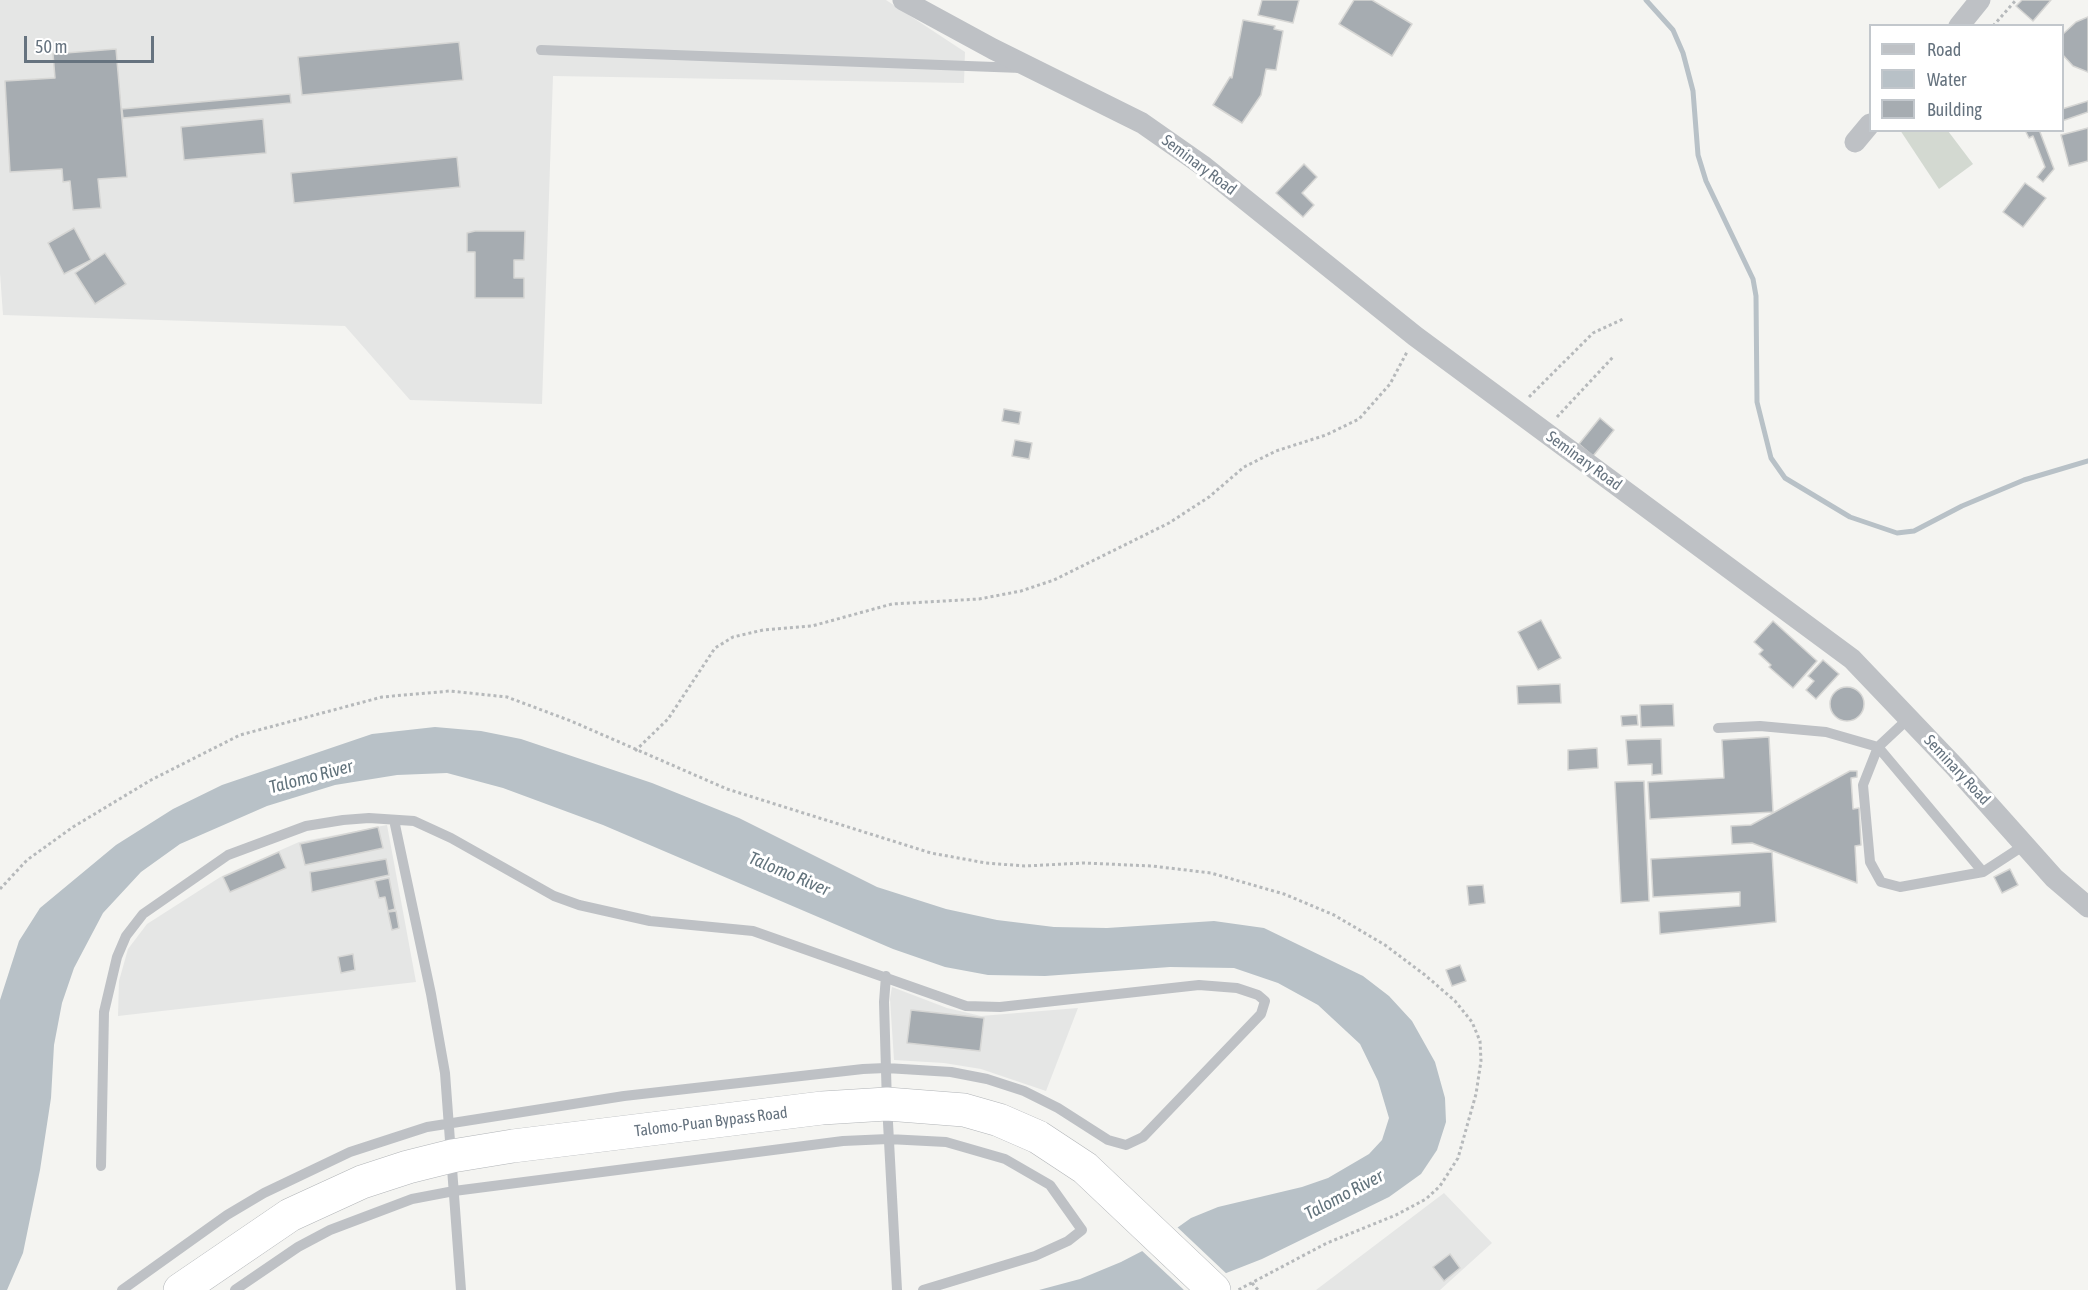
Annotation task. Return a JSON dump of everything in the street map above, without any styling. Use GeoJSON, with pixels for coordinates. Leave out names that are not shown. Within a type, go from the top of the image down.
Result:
{"type":"FeatureCollection","features":[{"type":"Feature","properties":{"kind":"highway","name":"Talomo-Puan Bypass Road"},"geometry":{"type":"LineString","coordinates":[[180,1290],[290,1215],[318,1201],[362,1182],[452,1156],[822,1108],[887,1104],[964,1110],[1008,1124],[1063,1151],[1214,1290]]}},
{"type":"Feature","properties":{"kind":"street","name":"Seminary Road"},"geometry":{"type":"LineString","coordinates":[[903,0],[993,50],[1142,123],[1202,165],[1415,336],[1852,659],[1991,806],[2023,846],[2054,878],[2088,907]]}},
{"type":"Feature","properties":{"kind":"street"},"geometry":{"type":"LineString","coordinates":[[1961,24],[1980,0]]}},
{"type":"Feature","properties":{"kind":"street"},"geometry":{"type":"LineString","coordinates":[[1855,142],[1869,125]]}},
{"type":"Feature","properties":{"kind":"lane"},"geometry":{"type":"LineString","coordinates":[[541,50],[1035,69]]}},
{"type":"Feature","properties":{"kind":"lane"},"geometry":{"type":"LineString","coordinates":[[1909,718],[1878,747],[1863,785],[1870,862],[1881,882],[1900,887],[1983,872],[2023,846]]}},
{"type":"Feature","properties":{"kind":"lane"},"geometry":{"type":"LineString","coordinates":[[1718,728],[1760,726],[1826,732],[1878,747],[1983,872]]}},
{"type":"Feature","properties":{"kind":"lane"},"geometry":{"type":"LineString","coordinates":[[101,1166],[104,1012],[117,957],[126,936],[143,914],[228,855],[265,839],[306,826],[343,820],[414,821],[432,827],[554,896],[579,905],[650,921],[753,931],[946,999],[982,1008],[1199,985],[1237,988],[1262,997],[1265,1005],[1261,1014],[1143,1137],[1126,1144],[1108,1140],[1078,1120],[1024,1091],[987,1079],[951,1072],[886,1068],[624,1096],[449,1122],[404,1133],[300,1173],[227,1215],[123,1290]]}},
{"type":"Feature","properties":{"kind":"lane"},"geometry":{"type":"LineString","coordinates":[[394,820],[437,1024],[449,1122],[461,1290]]}},
{"type":"Feature","properties":{"kind":"lane"},"geometry":{"type":"LineString","coordinates":[[886,976],[888,1139],[897,1290]]}},
{"type":"Feature","properties":{"kind":"lane"},"geometry":{"type":"LineString","coordinates":[[235,1290],[298,1247],[330,1230],[412,1199],[454,1191],[786,1147],[888,1139],[946,1142],[1005,1159],[1050,1185],[1082,1230],[1068,1241],[1044,1253],[923,1290]]}},
{"type":"Feature","properties":{"kind":"path"},"geometry":{"type":"LineString","coordinates":[[1995,24],[2016,0]]}},
{"type":"Feature","properties":{"kind":"path"},"geometry":{"type":"LineString","coordinates":[[1515,411],[1593,333],[1623,320]]}},
{"type":"Feature","properties":{"kind":"path"},"geometry":{"type":"LineString","coordinates":[[635,751],[668,719],[715,648],[734,637],[764,630],[812,626],[892,604],[979,599],[1021,591],[1054,580],[1169,523],[1209,497],[1244,467],[1276,451],[1326,435],[1359,419],[1390,384],[1415,336]]}},
{"type":"Feature","properties":{"kind":"path"},"geometry":{"type":"LineString","coordinates":[[1543,431],[1613,357]]}},
{"type":"Feature","properties":{"kind":"path"},"geometry":{"type":"LineString","coordinates":[[0,889],[27,860],[73,826],[151,780],[240,735],[382,697],[450,691],[507,697],[572,721],[635,751],[727,789],[931,853],[986,863],[1025,866],[1084,863],[1152,866],[1211,873],[1284,894],[1334,915],[1385,945],[1425,975],[1466,1015],[1480,1041],[1481,1061],[1476,1094],[1458,1158],[1440,1186],[1412,1208],[1327,1243],[1237,1290]]}},
{"type":"Feature","properties":{"kind":"path"},"geometry":{"type":"LineString","coordinates":[[1252,1283],[1258,1290]]}},
{"type":"Feature","properties":{"kind":"shaded area"},"geometry":{"type":"Polygon","coordinates":[[[0,0],[886,0],[965,52],[964,83],[553,76],[542,404],[410,400],[345,326],[3,315],[0,273],[0,0]]]}},
{"type":"Feature","properties":{"kind":"shaded area"},"geometry":{"type":"Polygon","coordinates":[[[1901,132],[1949,132],[1973,164],[1939,189],[1901,132]]]}},
{"type":"Feature","properties":{"kind":"shaded area"},"geometry":{"type":"Polygon","coordinates":[[[387,825],[416,982],[118,1016],[119,981],[128,949],[147,924],[222,876],[299,842],[387,825]]]}},
{"type":"Feature","properties":{"kind":"shaded area"},"geometry":{"type":"Polygon","coordinates":[[[892,987],[947,1008],[981,1016],[1078,1008],[1046,1091],[981,1069],[944,1063],[894,1060],[890,999],[892,987]]]}},
{"type":"Feature","properties":{"kind":"shaded area"},"geometry":{"type":"Polygon","coordinates":[[[1444,1193],[1492,1243],[1440,1290],[1316,1290],[1444,1193]]]}},
{"type":"Feature","properties":{"kind":"water","name":"Talomo River"},"geometry":{"type":"Polygon","coordinates":[[[435,727],[481,731],[521,739],[652,783],[739,818],[877,887],[946,909],[997,920],[1054,927],[1107,928],[1214,921],[1264,928],[1363,976],[1389,996],[1412,1021],[1435,1062],[1445,1098],[1446,1122],[1437,1150],[1421,1174],[1389,1197],[1262,1259],[1183,1290],[1039,1290],[1080,1279],[1121,1262],[1150,1247],[1191,1218],[1218,1207],[1302,1187],[1328,1178],[1369,1154],[1382,1140],[1389,1118],[1378,1081],[1360,1044],[1318,1005],[1278,983],[1234,968],[1170,967],[1045,976],[988,975],[945,967],[893,949],[603,825],[503,788],[447,773],[397,775],[335,785],[267,806],[180,844],[141,872],[103,913],[74,968],[62,1003],[54,1045],[51,1098],[40,1170],[23,1253],[7,1290],[0,1290],[0,1000],[19,941],[40,908],[116,845],[173,809],[222,785],[372,734],[435,727]]]}},
{"type":"Feature","properties":{"kind":"pier"},"geometry":{"type":"Polygon","coordinates":[[[1175,1225],[1229,1276],[1192,1290],[1184,1290],[1140,1249],[1175,1225]]]}},
{"type":"Feature","properties":{"kind":"building"},"geometry":{"type":"Polygon","coordinates":[[[1262,0],[1299,0],[1293,23],[1258,15],[1262,0]]]}},
{"type":"Feature","properties":{"kind":"building"},"geometry":{"type":"Polygon","coordinates":[[[1354,0],[1372,0],[1412,24],[1392,56],[1339,24],[1354,0]]]}},
{"type":"Feature","properties":{"kind":"building"},"geometry":{"type":"Polygon","coordinates":[[[2022,0],[2051,0],[2033,21],[2016,6],[2022,0]]]}},
{"type":"Feature","properties":{"kind":"building"},"geometry":{"type":"Polygon","coordinates":[[[2088,17],[2088,72],[2073,66],[2064,56],[2064,33],[2076,22],[2088,17]]]}},
{"type":"Feature","properties":{"kind":"building"},"geometry":{"type":"Polygon","coordinates":[[[1243,20],[1275,26],[1274,29],[1283,31],[1276,70],[1266,69],[1261,95],[1242,123],[1213,105],[1230,77],[1232,78],[1243,20]]]}},
{"type":"Feature","properties":{"kind":"building"},"geometry":{"type":"Polygon","coordinates":[[[459,42],[463,80],[302,95],[298,57],[459,42]]]}},
{"type":"Feature","properties":{"kind":"building"},"geometry":{"type":"Polygon","coordinates":[[[116,49],[127,177],[98,179],[101,208],[73,210],[70,181],[63,182],[62,169],[10,172],[5,81],[55,78],[53,54],[116,49]]]}},
{"type":"Feature","properties":{"kind":"building"},"geometry":{"type":"Polygon","coordinates":[[[290,94],[291,103],[123,118],[122,109],[290,94]]]}},
{"type":"Feature","properties":{"kind":"building"},"geometry":{"type":"Polygon","coordinates":[[[2088,101],[2088,112],[2064,120],[2064,108],[2088,101]]]}},
{"type":"Feature","properties":{"kind":"building"},"geometry":{"type":"Polygon","coordinates":[[[263,119],[266,153],[184,160],[181,127],[263,119]]]}},
{"type":"Feature","properties":{"kind":"building"},"geometry":{"type":"Polygon","coordinates":[[[2088,128],[2088,161],[2069,166],[2061,135],[2088,128]]]}},
{"type":"Feature","properties":{"kind":"building"},"geometry":{"type":"Polygon","coordinates":[[[2026,132],[2040,132],[2054,169],[2043,182],[2037,177],[2045,167],[2033,136],[2029,138],[2026,132]]]}},
{"type":"Feature","properties":{"kind":"building"},"geometry":{"type":"Polygon","coordinates":[[[457,157],[460,187],[294,203],[291,173],[457,157]]]}},
{"type":"Feature","properties":{"kind":"building"},"geometry":{"type":"Polygon","coordinates":[[[1304,164],[1317,177],[1302,193],[1314,205],[1303,217],[1276,193],[1304,164]]]}},
{"type":"Feature","properties":{"kind":"building"},"geometry":{"type":"Polygon","coordinates":[[[2025,183],[2046,198],[2023,227],[2003,212],[2025,183]]]}},
{"type":"Feature","properties":{"kind":"building"},"geometry":{"type":"Polygon","coordinates":[[[74,228],[91,260],[64,274],[48,243],[74,228]]]}},
{"type":"Feature","properties":{"kind":"building"},"geometry":{"type":"Polygon","coordinates":[[[525,231],[524,260],[514,260],[514,278],[524,278],[524,298],[475,298],[475,252],[467,252],[467,233],[525,231]]]}},
{"type":"Feature","properties":{"kind":"building"},"geometry":{"type":"Polygon","coordinates":[[[105,253],[126,284],[95,304],[75,273],[105,253]]]}},
{"type":"Feature","properties":{"kind":"building"},"geometry":{"type":"Polygon","coordinates":[[[1004,409],[1021,412],[1019,424],[1002,421],[1004,409]]]}},
{"type":"Feature","properties":{"kind":"building"},"geometry":{"type":"Polygon","coordinates":[[[1600,418],[1614,430],[1593,456],[1579,444],[1600,418]]]}},
{"type":"Feature","properties":{"kind":"building"},"geometry":{"type":"Polygon","coordinates":[[[1015,440],[1032,443],[1029,459],[1012,456],[1015,440]]]}},
{"type":"Feature","properties":{"kind":"building"},"geometry":{"type":"Polygon","coordinates":[[[1541,620],[1561,658],[1538,670],[1518,632],[1541,620]]]}},
{"type":"Feature","properties":{"kind":"building"},"geometry":{"type":"Polygon","coordinates":[[[1773,621],[1817,661],[1793,688],[1769,667],[1771,665],[1759,654],[1763,650],[1754,642],[1773,621]]]}},
{"type":"Feature","properties":{"kind":"building"},"geometry":{"type":"Polygon","coordinates":[[[1823,660],[1839,674],[1816,699],[1806,690],[1814,681],[1808,676],[1823,660]]]}},
{"type":"Feature","properties":{"kind":"building"},"geometry":{"type":"Polygon","coordinates":[[[1560,684],[1561,703],[1518,704],[1517,686],[1560,684]]]}},
{"type":"Feature","properties":{"kind":"building"},"geometry":{"type":"Polygon","coordinates":[[[1847,687],[1859,692],[1864,704],[1859,716],[1847,721],[1835,716],[1830,704],[1835,692],[1847,687]]]}},
{"type":"Feature","properties":{"kind":"building"},"geometry":{"type":"Polygon","coordinates":[[[1673,704],[1674,726],[1641,727],[1640,705],[1673,704]]]}},
{"type":"Feature","properties":{"kind":"building"},"geometry":{"type":"Polygon","coordinates":[[[1637,715],[1638,725],[1622,726],[1621,716],[1637,715]]]}},
{"type":"Feature","properties":{"kind":"building"},"geometry":{"type":"Polygon","coordinates":[[[1769,737],[1773,812],[1650,819],[1648,782],[1724,778],[1722,740],[1769,737]]]}},
{"type":"Feature","properties":{"kind":"building"},"geometry":{"type":"Polygon","coordinates":[[[1661,739],[1662,774],[1652,775],[1652,764],[1628,765],[1626,740],[1661,739]]]}},
{"type":"Feature","properties":{"kind":"building"},"geometry":{"type":"Polygon","coordinates":[[[1597,748],[1598,768],[1568,770],[1568,750],[1597,748]]]}},
{"type":"Feature","properties":{"kind":"building"},"geometry":{"type":"Polygon","coordinates":[[[1850,771],[1857,771],[1857,777],[1851,778],[1853,809],[1859,808],[1861,845],[1855,846],[1857,883],[1752,843],[1732,844],[1731,826],[1751,825],[1850,771]]]}},
{"type":"Feature","properties":{"kind":"building"},"geometry":{"type":"Polygon","coordinates":[[[1644,781],[1649,901],[1621,903],[1615,782],[1644,781]]]}},
{"type":"Feature","properties":{"kind":"building"},"geometry":{"type":"Polygon","coordinates":[[[378,827],[383,848],[305,865],[300,844],[378,827]]]}},
{"type":"Feature","properties":{"kind":"building"},"geometry":{"type":"Polygon","coordinates":[[[279,852],[286,868],[230,892],[223,877],[279,852]]]}},
{"type":"Feature","properties":{"kind":"building"},"geometry":{"type":"Polygon","coordinates":[[[1772,852],[1776,922],[1660,934],[1659,912],[1740,906],[1740,892],[1653,897],[1651,859],[1772,852]]]}},
{"type":"Feature","properties":{"kind":"building"},"geometry":{"type":"Polygon","coordinates":[[[386,859],[389,875],[312,892],[310,872],[386,859]]]}},
{"type":"Feature","properties":{"kind":"building"},"geometry":{"type":"Polygon","coordinates":[[[2010,869],[2018,885],[2002,893],[1994,877],[2010,869]]]}},
{"type":"Feature","properties":{"kind":"building"},"geometry":{"type":"Polygon","coordinates":[[[389,878],[395,909],[388,911],[385,897],[379,898],[375,881],[389,878]]]}},
{"type":"Feature","properties":{"kind":"building"},"geometry":{"type":"Polygon","coordinates":[[[1483,885],[1485,903],[1469,905],[1467,886],[1483,885]]]}},
{"type":"Feature","properties":{"kind":"building"},"geometry":{"type":"Polygon","coordinates":[[[396,911],[399,928],[392,930],[388,912],[396,911]]]}},
{"type":"Feature","properties":{"kind":"building"},"geometry":{"type":"Polygon","coordinates":[[[353,954],[355,970],[341,973],[338,957],[353,954]]]}},
{"type":"Feature","properties":{"kind":"building"},"geometry":{"type":"Polygon","coordinates":[[[1460,965],[1466,981],[1452,986],[1446,970],[1460,965]]]}},
{"type":"Feature","properties":{"kind":"building"},"geometry":{"type":"Polygon","coordinates":[[[911,1010],[984,1018],[980,1051],[907,1043],[911,1010]]]}},
{"type":"Feature","properties":{"kind":"building"},"geometry":{"type":"Polygon","coordinates":[[[1450,1254],[1460,1268],[1444,1281],[1433,1267],[1450,1254]]]}},
{"type":"Feature","properties":{"kind":"waterway"},"geometry":{"type":"LineString","coordinates":[[1646,0],[1673,30],[1683,53],[1693,91],[1698,155],[1706,181],[1753,279],[1756,296],[1757,402],[1771,458],[1785,478],[1850,517],[1897,533],[1914,531],[1962,506],[2024,480],[2088,461]]}}]}
